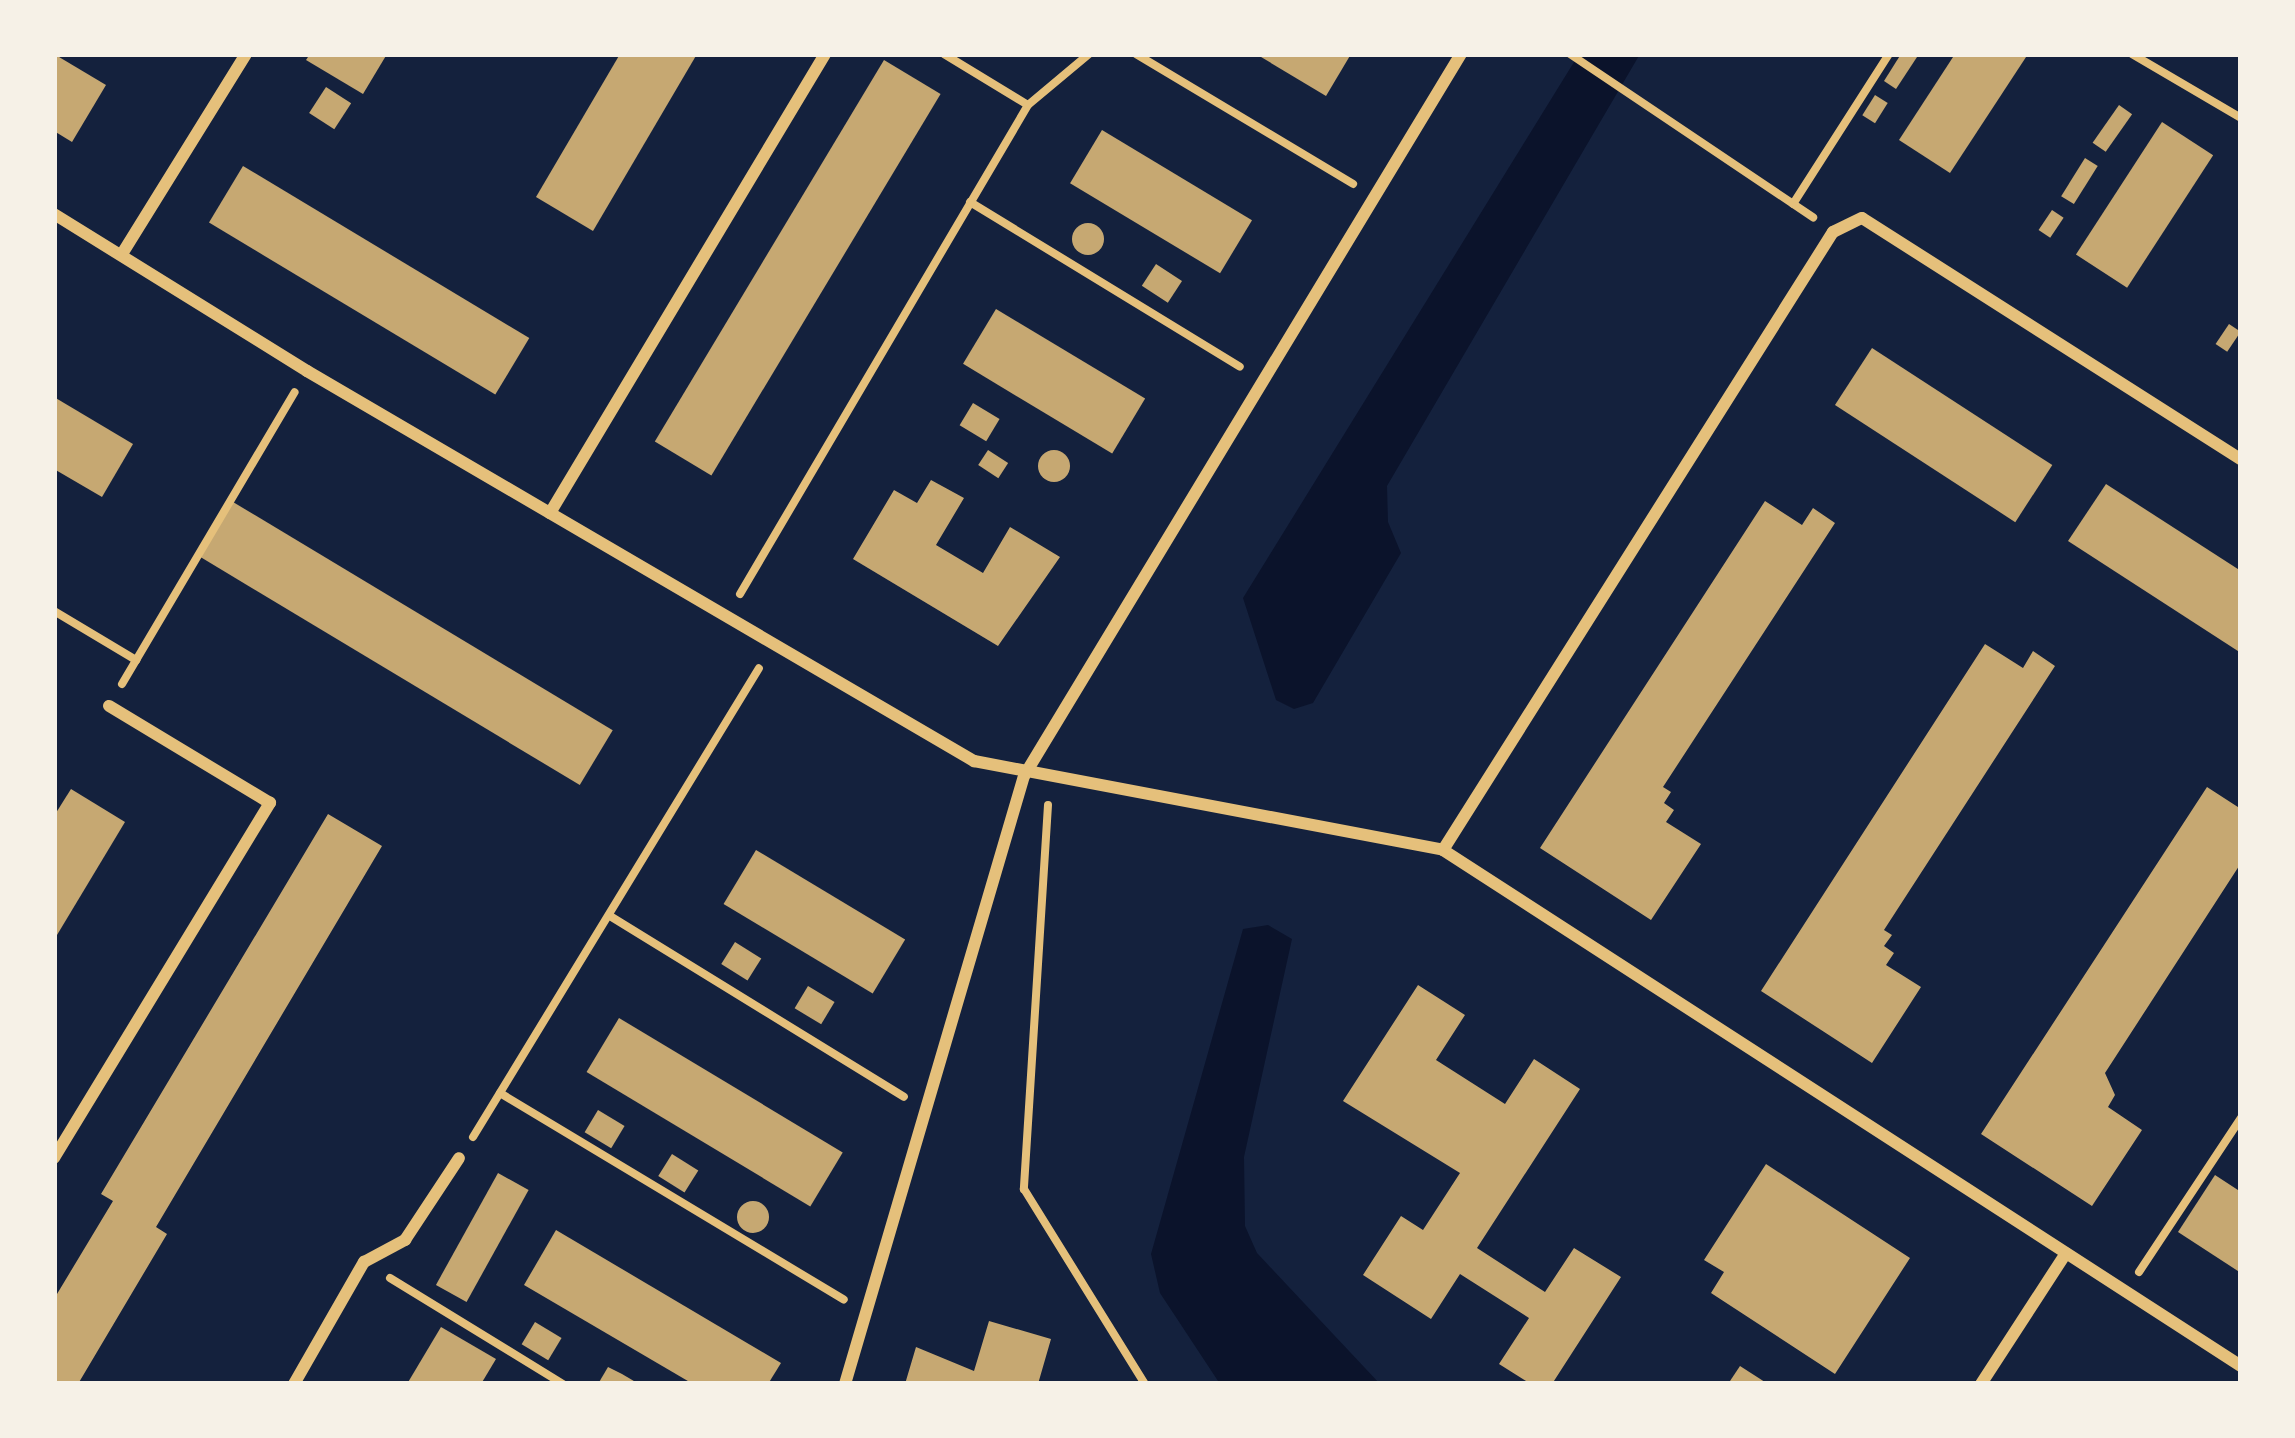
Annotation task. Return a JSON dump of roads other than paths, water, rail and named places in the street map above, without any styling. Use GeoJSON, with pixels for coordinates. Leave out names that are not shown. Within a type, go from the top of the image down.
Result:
{"type":"FeatureCollection","features":[{"type":"Feature","properties":{"kind":"street"},"geometry":{"type":"LineString","coordinates":[[122,254],[246,54]]}},
{"type":"Feature","properties":{"kind":"street"},"geometry":{"type":"LineString","coordinates":[[550,513],[825,54]]}},
{"type":"Feature","properties":{"kind":"street"},"geometry":{"type":"LineString","coordinates":[[845,1384],[1024,776],[1262,381],[1380,200],[1461,54]]}},
{"type":"Feature","properties":{"kind":"street"},"geometry":{"type":"LineString","coordinates":[[54,214],[307,371],[974,761],[1024,776],[1443,850],[2241,1366]]}},
{"type":"Feature","properties":{"kind":"street"},"geometry":{"type":"LineString","coordinates":[[1443,850],[1833,232],[1862,218],[2241,459]]}},
{"type":"Feature","properties":{"kind":"street"},"geometry":{"type":"LineString","coordinates":[[54,1158],[270,802],[109,706]]}},
{"type":"Feature","properties":{"kind":"street"},"geometry":{"type":"LineString","coordinates":[[294,1384],[364,1262],[405,1240],[459,1158]]}},
{"type":"Feature","properties":{"kind":"street"},"geometry":{"type":"LineString","coordinates":[[1981,1384],[2066,1253]]}},
{"type":"Feature","properties":{"kind":"water"},"geometry":{"type":"Polygon","coordinates":[[[1579,54],[1640,54],[1387,486],[1388,522],[1401,553],[1313,703],[1294,709],[1276,700],[1243,598],[1579,54]]]}},
{"type":"Feature","properties":{"kind":"water"},"geometry":{"type":"Polygon","coordinates":[[[1268,925],[1292,939],[1244,1157],[1245,1226],[1257,1253],[1380,1384],[1220,1384],[1160,1293],[1151,1254],[1243,929],[1268,925]]]}}]}
